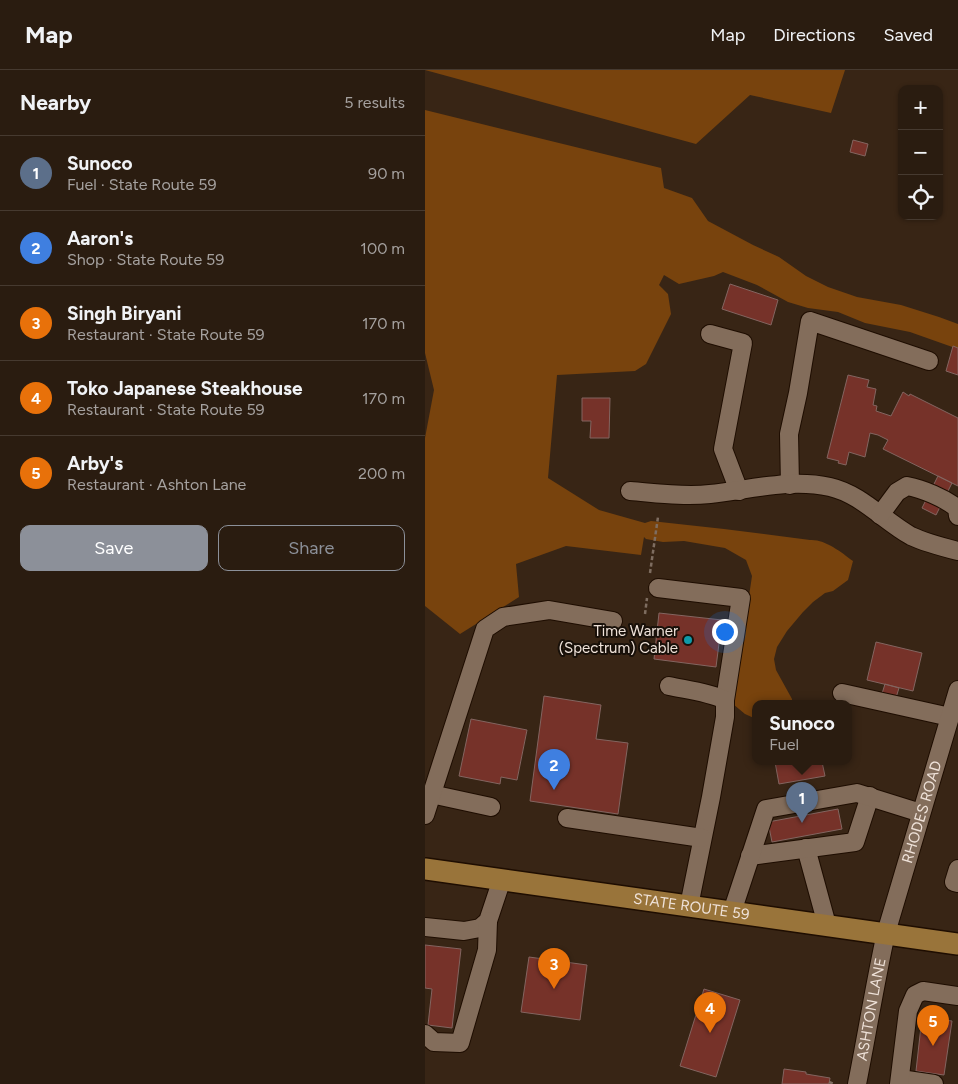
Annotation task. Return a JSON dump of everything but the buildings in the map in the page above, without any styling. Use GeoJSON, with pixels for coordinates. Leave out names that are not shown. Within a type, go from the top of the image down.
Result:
{"type":"FeatureCollection","features":[{"type":"Feature","properties":{"kind":"main road","name":"STATE ROUTE 59"},"geometry":{"type":"LineString","coordinates":[[425,868],[958,944]]}},
{"type":"Feature","properties":{"kind":"street"},"geometry":{"type":"LineString","coordinates":[[789,485],[789,434],[798,393],[809,321],[929,361]]}},
{"type":"Feature","properties":{"kind":"street"},"geometry":{"type":"LineString","coordinates":[[710,334],[743,343],[723,449],[739,491]]}},
{"type":"Feature","properties":{"kind":"street"},"geometry":{"type":"LineString","coordinates":[[630,491],[685,495],[739,491],[775,485],[829,487],[855,498],[911,535],[934,545],[958,551]]}},
{"type":"Feature","properties":{"kind":"street"},"geometry":{"type":"LineString","coordinates":[[881,515],[897,492],[907,486],[917,488],[951,504],[957,508],[958,516]]}},
{"type":"Feature","properties":{"kind":"street"},"geometry":{"type":"LineString","coordinates":[[652,586],[741,598],[725,700],[725,717],[689,906]]}},
{"type":"Feature","properties":{"kind":"street"},"geometry":{"type":"LineString","coordinates":[[425,815],[485,629],[503,617],[549,610],[613,621]]}},
{"type":"Feature","properties":{"kind":"street"},"geometry":{"type":"LineString","coordinates":[[669,686],[700,692],[725,700]]}},
{"type":"Feature","properties":{"kind":"street","name":"RHODES ROAD"},"geometry":{"type":"LineString","coordinates":[[885,933],[958,690]]}},
{"type":"Feature","properties":{"kind":"street"},"geometry":{"type":"LineString","coordinates":[[842,693],[950,717]]}},
{"type":"Feature","properties":{"kind":"street"},"geometry":{"type":"LineString","coordinates":[[732,912],[766,809],[857,793],[921,813]]}},
{"type":"Feature","properties":{"kind":"street"},"geometry":{"type":"LineString","coordinates":[[431,794],[491,807]]}},
{"type":"Feature","properties":{"kind":"street"},"geometry":{"type":"LineString","coordinates":[[750,856],[855,842],[870,796]]}},
{"type":"Feature","properties":{"kind":"street"},"geometry":{"type":"LineString","coordinates":[[567,818],[702,838]]}},
{"type":"Feature","properties":{"kind":"street"},"geometry":{"type":"LineString","coordinates":[[806,848],[827,925]]}},
{"type":"Feature","properties":{"kind":"street"},"geometry":{"type":"LineString","coordinates":[[958,869],[954,882],[958,883]]}},
{"type":"Feature","properties":{"kind":"street"},"geometry":{"type":"LineString","coordinates":[[425,1034],[434,1042],[460,1043],[487,950],[488,921],[502,879]]}},
{"type":"Feature","properties":{"kind":"street"},"geometry":{"type":"LineString","coordinates":[[425,927],[464,931],[480,928],[488,921]]}},
{"type":"Feature","properties":{"kind":"street","name":"ASHTON LANE"},"geometry":{"type":"LineString","coordinates":[[857,1084],[885,933]]}},
{"type":"Feature","properties":{"kind":"street"},"geometry":{"type":"LineString","coordinates":[[935,1084],[899,1081],[908,1011],[915,995],[923,991],[958,996]]}},
{"type":"Feature","properties":{"kind":"path"},"geometry":{"type":"LineString","coordinates":[[645,614],[652,586],[657,517]]}},
{"type":"Feature","properties":{"kind":"path"},"geometry":{"type":"LineString","coordinates":[[829,1082],[834,1084]]}},
{"type":"Feature","properties":{"kind":"shaded area"},"geometry":{"type":"Polygon","coordinates":[[[425,70],[845,70],[831,113],[750,95],[696,144],[425,70]]]}},
{"type":"Feature","properties":{"kind":"shaded area"},"geometry":{"type":"Polygon","coordinates":[[[425,110],[661,168],[664,188],[692,198],[708,221],[779,257],[806,276],[828,287],[857,297],[901,305],[958,324],[958,349],[910,332],[865,323],[838,312],[808,308],[788,302],[757,285],[723,272],[679,284],[664,275],[659,285],[668,294],[671,314],[646,364],[635,371],[557,375],[548,478],[599,510],[645,523],[651,521],[816,540],[833,547],[853,561],[848,580],[813,602],[787,631],[777,647],[774,659],[776,670],[792,700],[752,700],[752,717],[733,704],[752,576],[746,560],[725,548],[684,541],[663,542],[644,537],[641,555],[566,546],[516,564],[519,597],[460,634],[425,606],[425,438],[434,390],[425,353],[425,110]]]}},
{"type":"Feature","properties":{"kind":"place","name":"Time Warner (Spectrum) Cable"},"geometry":{"type":"Point","coordinates":[688,640]}},
{"type":"Feature","properties":{"kind":"place","name":"Aaron's"},"geometry":{"type":"Point","coordinates":[554,790]}},
{"type":"Feature","properties":{"kind":"place","name":"Sunoco"},"geometry":{"type":"Point","coordinates":[802,823]}},
{"type":"Feature","properties":{"kind":"place","name":"Singh Biryani"},"geometry":{"type":"Point","coordinates":[554,989]}},
{"type":"Feature","properties":{"kind":"place","name":"Toko Japanese Steakhouse"},"geometry":{"type":"Point","coordinates":[710,1033]}},
{"type":"Feature","properties":{"kind":"place","name":"Arby's"},"geometry":{"type":"Point","coordinates":[933,1046]}}]}
